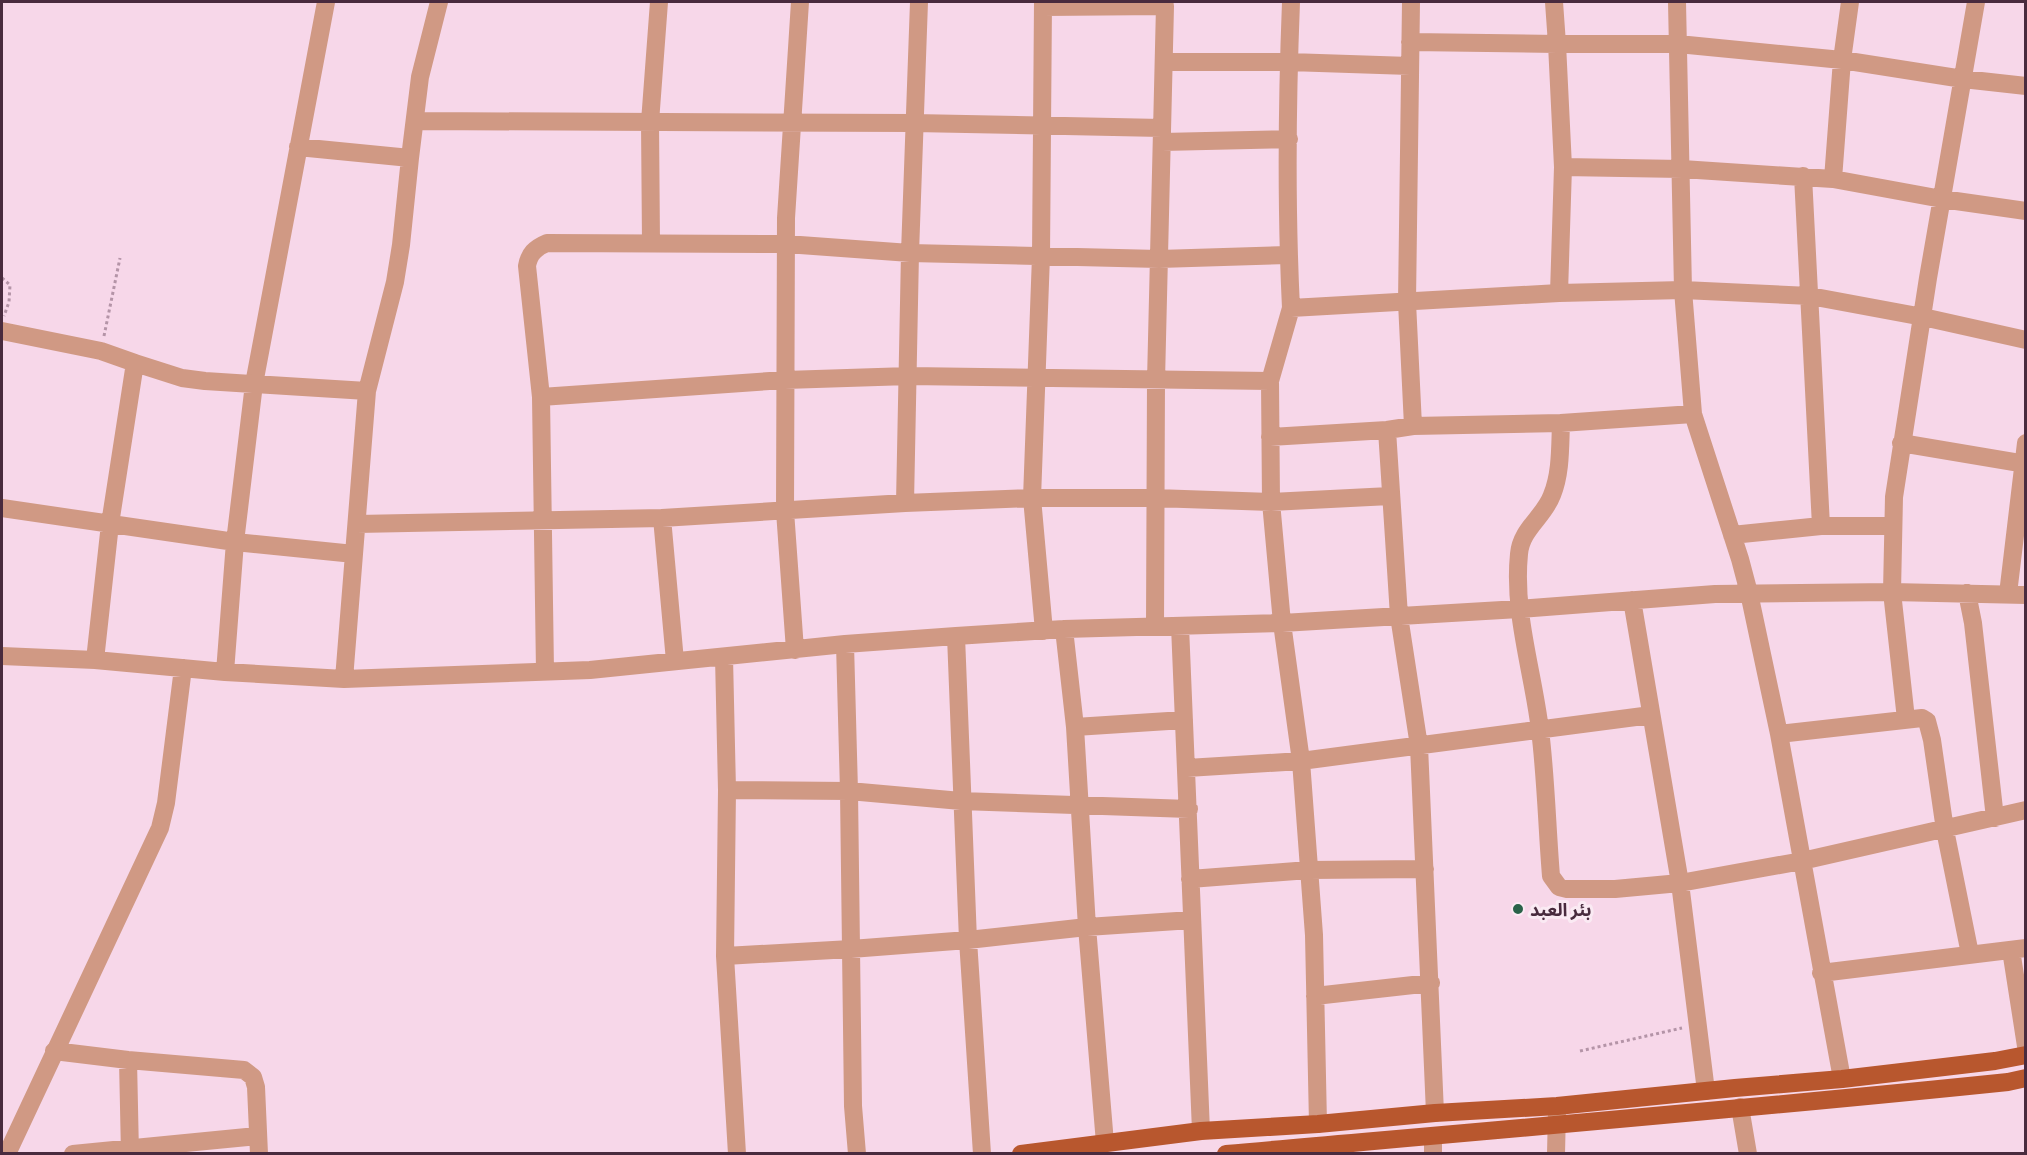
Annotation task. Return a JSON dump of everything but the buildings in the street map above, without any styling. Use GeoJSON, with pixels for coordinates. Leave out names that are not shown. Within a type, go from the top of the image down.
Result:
{"type":"FeatureCollection","features":[{"type":"Feature","properties":{"kind":"main road"},"geometry":{"type":"LineString","coordinates":[[1226,1154],[1433,1145],[1557,1115],[1706,1091],[1995,1062],[2025,1055]]}},
{"type":"Feature","properties":{"kind":"main road"},"geometry":{"type":"LineString","coordinates":[[1876,1075],[1880,1095]]}},
{"type":"Feature","properties":{"kind":"main road"},"geometry":{"type":"LineString","coordinates":[[1021,1154],[1201,1131],[1318,1124],[1435,1113],[1557,1115],[1740,1107],[2008,1082],[2025,1078]]}},
{"type":"Feature","properties":{"kind":"street"},"geometry":{"type":"LineString","coordinates":[[225,672],[235,542],[254,384],[326,2]]}},
{"type":"Feature","properties":{"kind":"street"},"geometry":{"type":"LineString","coordinates":[[344,679],[367,391],[401,245],[420,77],[439,2]]}},
{"type":"Feature","properties":{"kind":"street"},"geometry":{"type":"LineString","coordinates":[[651,243],[650,122],[659,2]]}},
{"type":"Feature","properties":{"kind":"street"},"geometry":{"type":"LineString","coordinates":[[795,650],[785,511],[786,244],[800,2]]}},
{"type":"Feature","properties":{"kind":"street"},"geometry":{"type":"LineString","coordinates":[[905,503],[910,253],[919,2]]}},
{"type":"Feature","properties":{"kind":"street"},"geometry":{"type":"LineString","coordinates":[[1291,2],[1288,255],[1291,308],[1270,381],[1271,502],[1282,623],[1301,761],[1314,935],[1318,1124]]}},
{"type":"Feature","properties":{"kind":"street"},"geometry":{"type":"LineString","coordinates":[[1411,2],[1407,302],[1413,426]]}},
{"type":"Feature","properties":{"kind":"street"},"geometry":{"type":"LineString","coordinates":[[1554,2],[1563,167],[1560,293]]}},
{"type":"Feature","properties":{"kind":"street"},"geometry":{"type":"LineString","coordinates":[[1677,2],[1683,291],[1694,414],[1749,593],[1779,734],[1842,1079]]}},
{"type":"Feature","properties":{"kind":"street"},"geometry":{"type":"LineString","coordinates":[[1833,178],[1842,60],[1850,2]]}},
{"type":"Feature","properties":{"kind":"street"},"geometry":{"type":"LineString","coordinates":[[1906,719],[1892,592],[1893,526],[1901,443],[1976,2]]}},
{"type":"Feature","properties":{"kind":"street"},"geometry":{"type":"LineString","coordinates":[[1044,631],[1032,498],[1041,256],[1043,4],[1165,4],[1156,381],[1155,626]]}},
{"type":"Feature","properties":{"kind":"street"},"geometry":{"type":"LineString","coordinates":[[1410,42],[1678,44],[1842,60],[2025,86]]}},
{"type":"Feature","properties":{"kind":"street"},"geometry":{"type":"LineString","coordinates":[[1164,62],[1289,62],[1410,66]]}},
{"type":"Feature","properties":{"kind":"street"},"geometry":{"type":"LineString","coordinates":[[415,121],[1041,124],[1162,135],[1289,139]]}},
{"type":"Feature","properties":{"kind":"street"},"geometry":{"type":"LineString","coordinates":[[298,147],[410,158]]}},
{"type":"Feature","properties":{"kind":"street"},"geometry":{"type":"LineString","coordinates":[[1563,167],[1682,169],[1833,178],[1942,199],[2025,211]]}},
{"type":"Feature","properties":{"kind":"street"},"geometry":{"type":"LineString","coordinates":[[1803,176],[1821,526]]}},
{"type":"Feature","properties":{"kind":"street"},"geometry":{"type":"LineString","coordinates":[[546,671],[541,397],[527,266],[528,258],[533,252],[547,243],[786,244],[910,253],[1159,259],[1288,255]]}},
{"type":"Feature","properties":{"kind":"street"},"geometry":{"type":"LineString","coordinates":[[1291,308],[1560,293],[1683,291],[1810,296],[1923,317],[2025,340]]}},
{"type":"Feature","properties":{"kind":"street"},"geometry":{"type":"LineString","coordinates":[[2,331],[101,351],[182,378],[367,391]]}},
{"type":"Feature","properties":{"kind":"street"},"geometry":{"type":"LineString","coordinates":[[95,660],[110,524],[135,363]]}},
{"type":"Feature","properties":{"kind":"street"},"geometry":{"type":"LineString","coordinates":[[541,397],[785,380],[909,376],[1270,381]]}},
{"type":"Feature","properties":{"kind":"street"},"geometry":{"type":"LineString","coordinates":[[1270,436],[1387,430],[1413,426],[1561,423],[1694,414]]}},
{"type":"Feature","properties":{"kind":"street"},"geometry":{"type":"LineString","coordinates":[[1561,423],[1557,478],[1552,496],[1542,515],[1529,527],[1519,551],[1519,609],[1540,730],[1551,876],[1554,882],[1567,889],[1616,889],[1680,883],[1802,861],[2025,810]]}},
{"type":"Feature","properties":{"kind":"street"},"geometry":{"type":"LineString","coordinates":[[1387,430],[1399,616],[1419,746],[1435,1113]]}},
{"type":"Feature","properties":{"kind":"street"},"geometry":{"type":"LineString","coordinates":[[1901,443],[2024,464]]}},
{"type":"Feature","properties":{"kind":"street"},"geometry":{"type":"LineString","coordinates":[[2,656],[95,660],[225,672],[344,679],[590,670],[845,644],[956,636],[1064,629],[1282,623],[1749,593],[1892,592],[2017,595],[2025,443]]}},
{"type":"Feature","properties":{"kind":"street"},"geometry":{"type":"LineString","coordinates":[[357,525],[662,518],[905,503],[1032,498],[1155,498],[1271,502],[1390,496]]}},
{"type":"Feature","properties":{"kind":"street"},"geometry":{"type":"LineString","coordinates":[[2,507],[235,542],[354,554]]}},
{"type":"Feature","properties":{"kind":"street"},"geometry":{"type":"LineString","coordinates":[[662,518],[675,661]]}},
{"type":"Feature","properties":{"kind":"street"},"geometry":{"type":"LineString","coordinates":[[1732,535],[1821,526],[1893,526]]}},
{"type":"Feature","properties":{"kind":"street"},"geometry":{"type":"LineString","coordinates":[[1967,593],[1973,623],[1995,818]]}},
{"type":"Feature","properties":{"kind":"street"},"geometry":{"type":"LineString","coordinates":[[1632,600],[1680,883],[1706,1091]]}},
{"type":"Feature","properties":{"kind":"street"},"geometry":{"type":"LineString","coordinates":[[1180,626],[1201,1131]]}},
{"type":"Feature","properties":{"kind":"street"},"geometry":{"type":"LineString","coordinates":[[1064,629],[1075,727],[1087,927],[1105,1143]]}},
{"type":"Feature","properties":{"kind":"street"},"geometry":{"type":"LineString","coordinates":[[956,636],[968,940],[982,1154]]}},
{"type":"Feature","properties":{"kind":"street"},"geometry":{"type":"LineString","coordinates":[[845,644],[853,1106],[857,1154]]}},
{"type":"Feature","properties":{"kind":"street"},"geometry":{"type":"LineString","coordinates":[[724,657],[727,790],[725,956],[737,1154]]}},
{"type":"Feature","properties":{"kind":"street"},"geometry":{"type":"LineString","coordinates":[[7,1154],[160,828],[166,803],[183,668]]}},
{"type":"Feature","properties":{"kind":"street"},"geometry":{"type":"LineString","coordinates":[[1187,768],[1301,761],[1650,715]]}},
{"type":"Feature","properties":{"kind":"street"},"geometry":{"type":"LineString","coordinates":[[1779,734],[1906,719],[1922,718],[1929,724],[1945,830],[1970,954]]}},
{"type":"Feature","properties":{"kind":"street"},"geometry":{"type":"LineString","coordinates":[[1075,727],[1184,720]]}},
{"type":"Feature","properties":{"kind":"street"},"geometry":{"type":"LineString","coordinates":[[727,790],[849,791],[962,801],[1189,809]]}},
{"type":"Feature","properties":{"kind":"street"},"geometry":{"type":"LineString","coordinates":[[1190,879],[1309,870],[1425,869]]}},
{"type":"Feature","properties":{"kind":"street"},"geometry":{"type":"LineString","coordinates":[[725,956],[968,940],[1087,927],[1192,920]]}},
{"type":"Feature","properties":{"kind":"street"},"geometry":{"type":"LineString","coordinates":[[1821,973],[2018,949],[2025,1046]]}},
{"type":"Feature","properties":{"kind":"street"},"geometry":{"type":"LineString","coordinates":[[1315,996],[1431,983]]}},
{"type":"Feature","properties":{"kind":"street"},"geometry":{"type":"LineString","coordinates":[[54,1051],[244,1070],[253,1077],[256,1087],[258,1145],[73,1154]]}},
{"type":"Feature","properties":{"kind":"street"},"geometry":{"type":"LineString","coordinates":[[128,1060],[130,1151]]}},
{"type":"Feature","properties":{"kind":"street"},"geometry":{"type":"LineString","coordinates":[[1740,1107],[1748,1154]]}},
{"type":"Feature","properties":{"kind":"street"},"geometry":{"type":"LineString","coordinates":[[1556,1154],[1557,1115]]}},
{"type":"Feature","properties":{"kind":"path"},"geometry":{"type":"LineString","coordinates":[[101,351],[120,258]]}},
{"type":"Feature","properties":{"kind":"path"},"geometry":{"type":"LineString","coordinates":[[2,278],[10,285],[10,294],[2,323]]}},
{"type":"Feature","properties":{"kind":"path"},"geometry":{"type":"LineString","coordinates":[[1580,1051],[1698,1024]]}},
{"type":"Feature","properties":{"kind":"place","name":"بئر العبد"},"geometry":{"type":"Point","coordinates":[1518,909]}}]}
